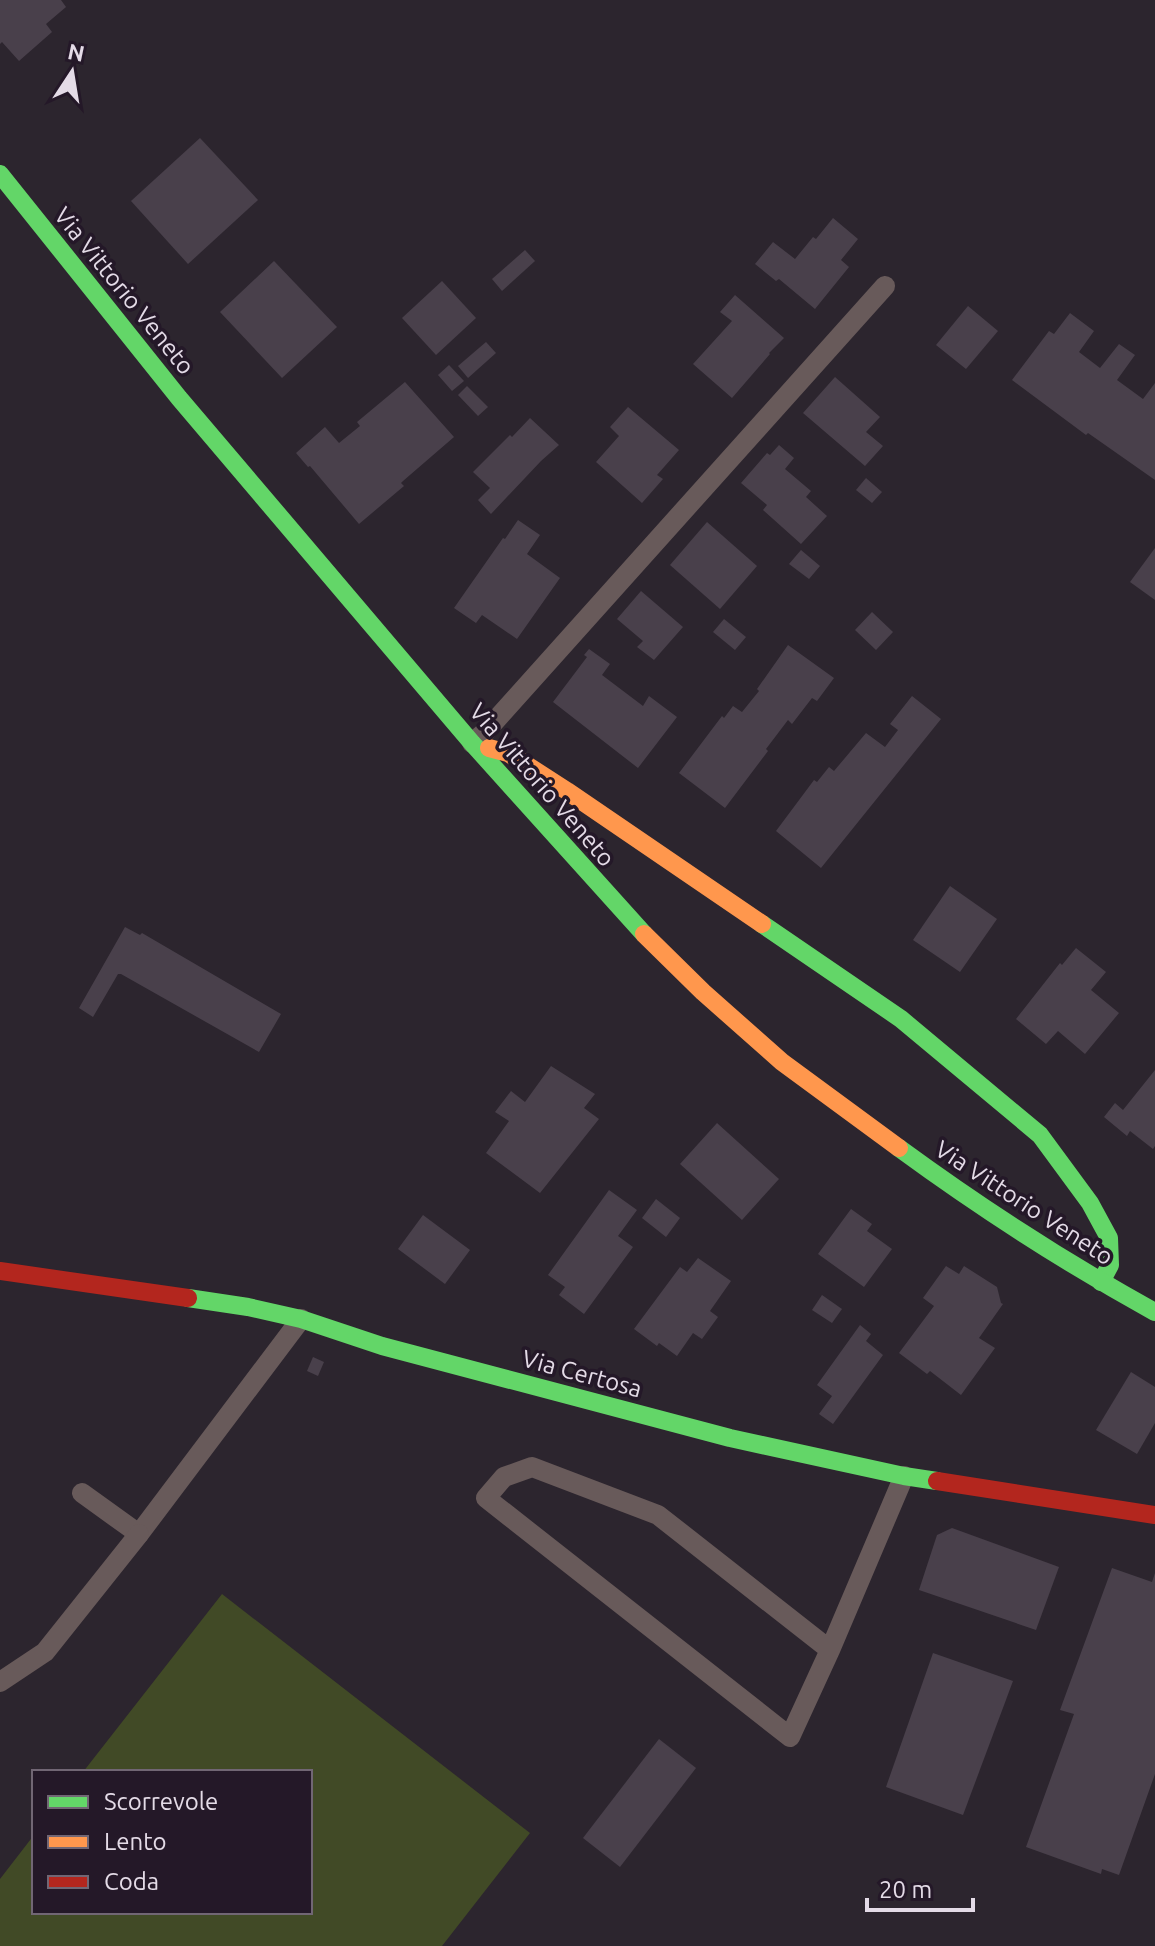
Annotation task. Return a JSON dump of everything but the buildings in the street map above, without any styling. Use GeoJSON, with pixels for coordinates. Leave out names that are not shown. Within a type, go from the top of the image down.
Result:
{"type":"FeatureCollection","features":[{"type":"Feature","properties":{"kind":"street","name":"Via Vittorio Veneto"},"geometry":{"type":"LineString","coordinates":[[0,174],[179,398],[472,743],[630,920],[703,992],[782,1062],[953,1188],[1101,1282],[1155,1312]]}},
{"type":"Feature","properties":{"kind":"street"},"geometry":{"type":"LineString","coordinates":[[472,743],[508,753],[618,824],[901,1019],[979,1082],[1040,1135],[1090,1203],[1109,1238],[1110,1265],[1101,1282]]}},
{"type":"Feature","properties":{"kind":"street","name":"Via Certosa"},"geometry":{"type":"LineString","coordinates":[[0,1271],[248,1307],[301,1319],[382,1346],[700,1430],[904,1476],[1155,1515]]}},
{"type":"Feature","properties":{"kind":"lane"},"geometry":{"type":"LineString","coordinates":[[472,743],[885,286]]}},
{"type":"Feature","properties":{"kind":"lane"},"geometry":{"type":"LineString","coordinates":[[0,1682],[45,1652],[139,1534],[301,1319]]}},
{"type":"Feature","properties":{"kind":"lane"},"geometry":{"type":"LineString","coordinates":[[830,1650],[658,1515],[532,1467],[504,1477],[486,1498],[790,1737],[830,1650],[904,1476]]}},
{"type":"Feature","properties":{"kind":"lane"},"geometry":{"type":"LineString","coordinates":[[82,1493],[139,1534]]}},
{"type":"Feature","properties":{"kind":"green space"},"geometry":{"type":"Polygon","coordinates":[[[222,1594],[530,1833],[442,1946],[0,1946],[0,1879],[32,1838],[32,1914],[312,1914],[312,1770],[85,1770],[222,1594]]]}},
{"type":"Feature","properties":{"kind":"traffic: fast"},"geometry":{"type":"LineString","coordinates":[[0,174],[179,398],[472,743],[644,934]]}},
{"type":"Feature","properties":{"kind":"traffic: fast"},"geometry":{"type":"LineString","coordinates":[[762,924],[901,1019],[1040,1135],[1090,1203],[1109,1238],[1110,1265],[1101,1282]]}},
{"type":"Feature","properties":{"kind":"traffic: fast"},"geometry":{"type":"LineString","coordinates":[[899,1148],[1024,1234],[1155,1312]]}},
{"type":"Feature","properties":{"kind":"traffic: fast"},"geometry":{"type":"LineString","coordinates":[[188,1298],[301,1319],[382,1346],[730,1438],[937,1481]]}},
{"type":"Feature","properties":{"kind":"traffic: slow"},"geometry":{"type":"LineString","coordinates":[[489,748],[508,753],[567,791],[762,924]]}},
{"type":"Feature","properties":{"kind":"traffic: slow"},"geometry":{"type":"LineString","coordinates":[[644,934],[703,992],[782,1062],[899,1148]]}},
{"type":"Feature","properties":{"kind":"traffic: jam"},"geometry":{"type":"LineString","coordinates":[[0,1271],[188,1298]]}},
{"type":"Feature","properties":{"kind":"traffic: jam"},"geometry":{"type":"LineString","coordinates":[[937,1481],[1155,1515]]}}]}
